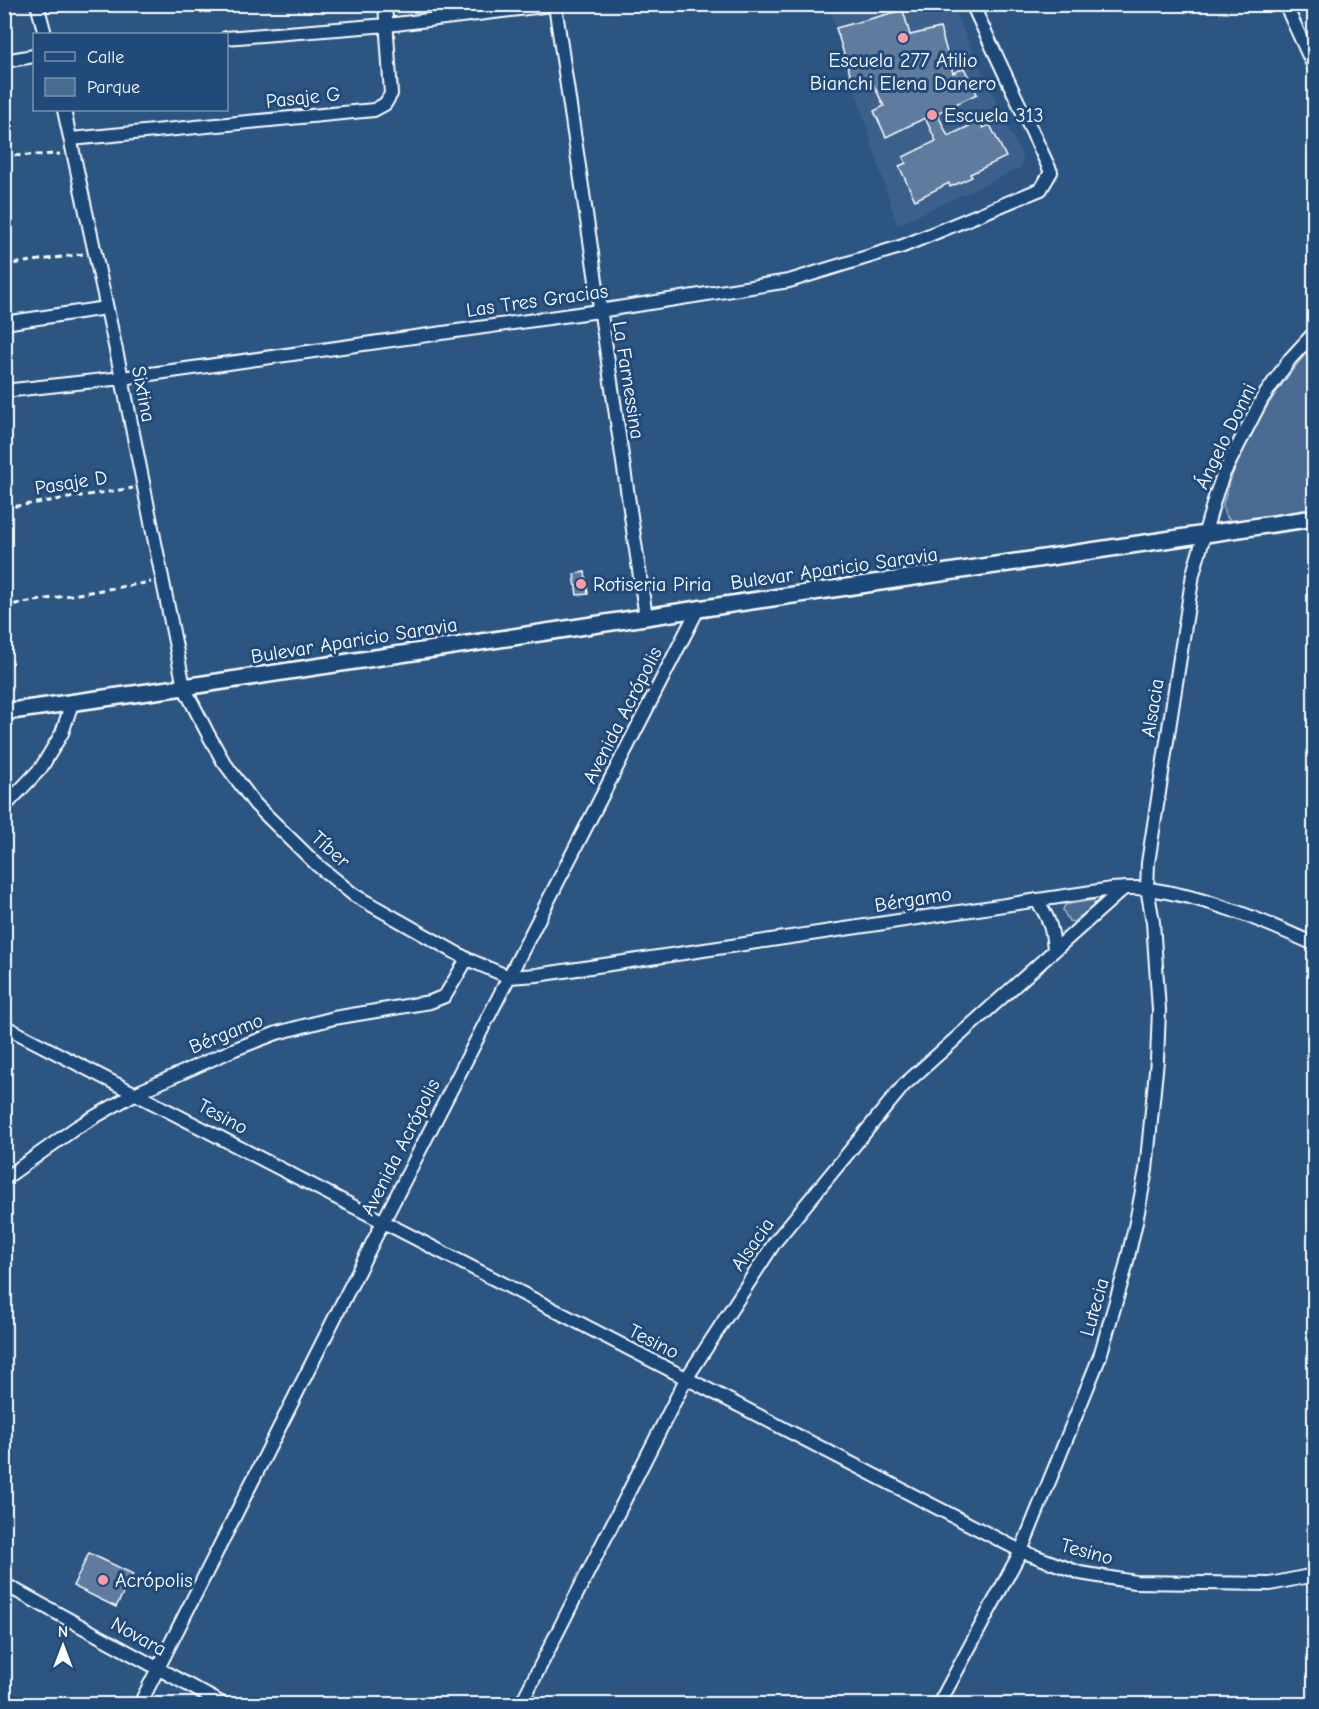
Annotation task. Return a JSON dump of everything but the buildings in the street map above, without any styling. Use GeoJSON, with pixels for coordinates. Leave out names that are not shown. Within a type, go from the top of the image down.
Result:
{"type":"FeatureCollection","features":[{"type":"Feature","properties":{"kind":"street"},"geometry":{"type":"LineString","coordinates":[[37,4],[45,33]]}},
{"type":"Feature","properties":{"kind":"street"},"geometry":{"type":"LineString","coordinates":[[385,4],[387,25]]}},
{"type":"Feature","properties":{"kind":"street","name":"Las Tres Gracias"},"geometry":{"type":"LineString","coordinates":[[4,391],[122,378],[599,311],[789,281],[903,246],[1041,189],[1051,172],[972,4]]}},
{"type":"Feature","properties":{"kind":"street"},"geometry":{"type":"LineString","coordinates":[[1285,4],[1314,67]]}},
{"type":"Feature","properties":{"kind":"street"},"geometry":{"type":"LineString","coordinates":[[228,38],[387,25],[557,5]]}},
{"type":"Feature","properties":{"kind":"street","name":"La Farnessina"},"geometry":{"type":"LineString","coordinates":[[557,5],[599,311],[646,618]]}},
{"type":"Feature","properties":{"kind":"street","name":"Pasaje G"},"geometry":{"type":"LineString","coordinates":[[71,139],[374,110],[385,104],[391,94],[387,25]]}},
{"type":"Feature","properties":{"kind":"street"},"geometry":{"type":"LineString","coordinates":[[4,61],[33,56]]}},
{"type":"Feature","properties":{"kind":"street","name":"Sixtina"},"geometry":{"type":"LineString","coordinates":[[64,111],[122,378],[184,687]]}},
{"type":"Feature","properties":{"kind":"street"},"geometry":{"type":"LineString","coordinates":[[4,323],[106,308]]}},
{"type":"Feature","properties":{"kind":"street","name":"Ángelo Donni"},"geometry":{"type":"LineString","coordinates":[[1204,535],[1223,475],[1253,415],[1290,359],[1314,333]]}},
{"type":"Feature","properties":{"kind":"street","name":"Bulevar Aparicio Saravia"},"geometry":{"type":"LineString","coordinates":[[4,712],[1314,518]]}},
{"type":"Feature","properties":{"kind":"street","name":"Alsacia"},"geometry":{"type":"LineString","coordinates":[[1147,888],[1148,863],[1193,574],[1204,535]]}},
{"type":"Feature","properties":{"kind":"street","name":"Avenida Acrópolis"},"geometry":{"type":"LineString","coordinates":[[140,1704],[383,1222],[698,609]]}},
{"type":"Feature","properties":{"kind":"street","name":"Tíber"},"geometry":{"type":"LineString","coordinates":[[184,687],[218,752],[244,790],[255,804],[316,864],[354,895],[467,959],[509,977]]}},
{"type":"Feature","properties":{"kind":"street"},"geometry":{"type":"LineString","coordinates":[[4,807],[41,768],[62,733],[72,703]]}},
{"type":"Feature","properties":{"kind":"street","name":"Alsacia"},"geometry":{"type":"LineString","coordinates":[[521,1704],[686,1379],[775,1242],[904,1085],[1124,888]]}},
{"type":"Feature","properties":{"kind":"street","name":"Bérgamo"},"geometry":{"type":"LineString","coordinates":[[509,977],[537,975],[1124,888],[1147,888],[1199,900],[1238,912],[1314,944]]}},
{"type":"Feature","properties":{"kind":"street","name":"Lutecia"},"geometry":{"type":"LineString","coordinates":[[939,1704],[1021,1551],[1100,1356],[1125,1269],[1146,1170],[1157,1060],[1159,1010],[1153,922],[1147,888]]}},
{"type":"Feature","properties":{"kind":"street"},"geometry":{"type":"LineString","coordinates":[[1036,900],[1046,911],[1053,931],[1054,951]]}},
{"type":"Feature","properties":{"kind":"street","name":"Bérgamo"},"geometry":{"type":"LineString","coordinates":[[4,1179],[77,1126],[136,1093],[235,1049],[334,1018],[430,1002],[446,996],[467,959]]}},
{"type":"Feature","properties":{"kind":"street","name":"Tesino"},"geometry":{"type":"LineString","coordinates":[[4,1026],[1021,1551],[1080,1573],[1135,1582],[1270,1584],[1314,1575]]}},
{"type":"Feature","properties":{"kind":"street","name":"Novara"},"geometry":{"type":"LineString","coordinates":[[4,1584],[222,1704]]}},
{"type":"Feature","properties":{"kind":"path"},"geometry":{"type":"LineString","coordinates":[[4,156],[74,154]]}},
{"type":"Feature","properties":{"kind":"path"},"geometry":{"type":"LineString","coordinates":[[4,265],[94,253]]}},
{"type":"Feature","properties":{"kind":"path","name":"Pasaje D"},"geometry":{"type":"LineString","coordinates":[[4,508],[142,486]]}},
{"type":"Feature","properties":{"kind":"path"},"geometry":{"type":"LineString","coordinates":[[4,606],[162,580]]}},
{"type":"Feature","properties":{"kind":"shaded area","name":"Escuela 313"},"geometry":{"type":"Polygon","coordinates":[[[829,5],[952,5],[1023,159],[1020,168],[897,225],[829,5]]]}},
{"type":"Feature","properties":{"kind":"green space"},"geometry":{"type":"Polygon","coordinates":[[[1314,344],[1314,513],[1234,523],[1225,515],[1223,504],[1238,460],[1272,399],[1314,344]]]}},
{"type":"Feature","properties":{"kind":"green space"},"geometry":{"type":"Polygon","coordinates":[[[1093,900],[1094,906],[1073,922],[1069,921],[1063,910],[1065,905],[1093,900]]]}},
{"type":"Feature","properties":{"kind":"place","name":"Escuela 277 Atilio Bianchi Elena Danero"},"geometry":{"type":"Point","coordinates":[903,38]}},
{"type":"Feature","properties":{"kind":"place","name":"Escuela 313"},"geometry":{"type":"Point","coordinates":[932,115]}},
{"type":"Feature","properties":{"kind":"place","name":"Rotiseria Piria"},"geometry":{"type":"Point","coordinates":[581,584]}},
{"type":"Feature","properties":{"kind":"place","name":"Acrópolis"},"geometry":{"type":"Point","coordinates":[103,1580]}}]}
